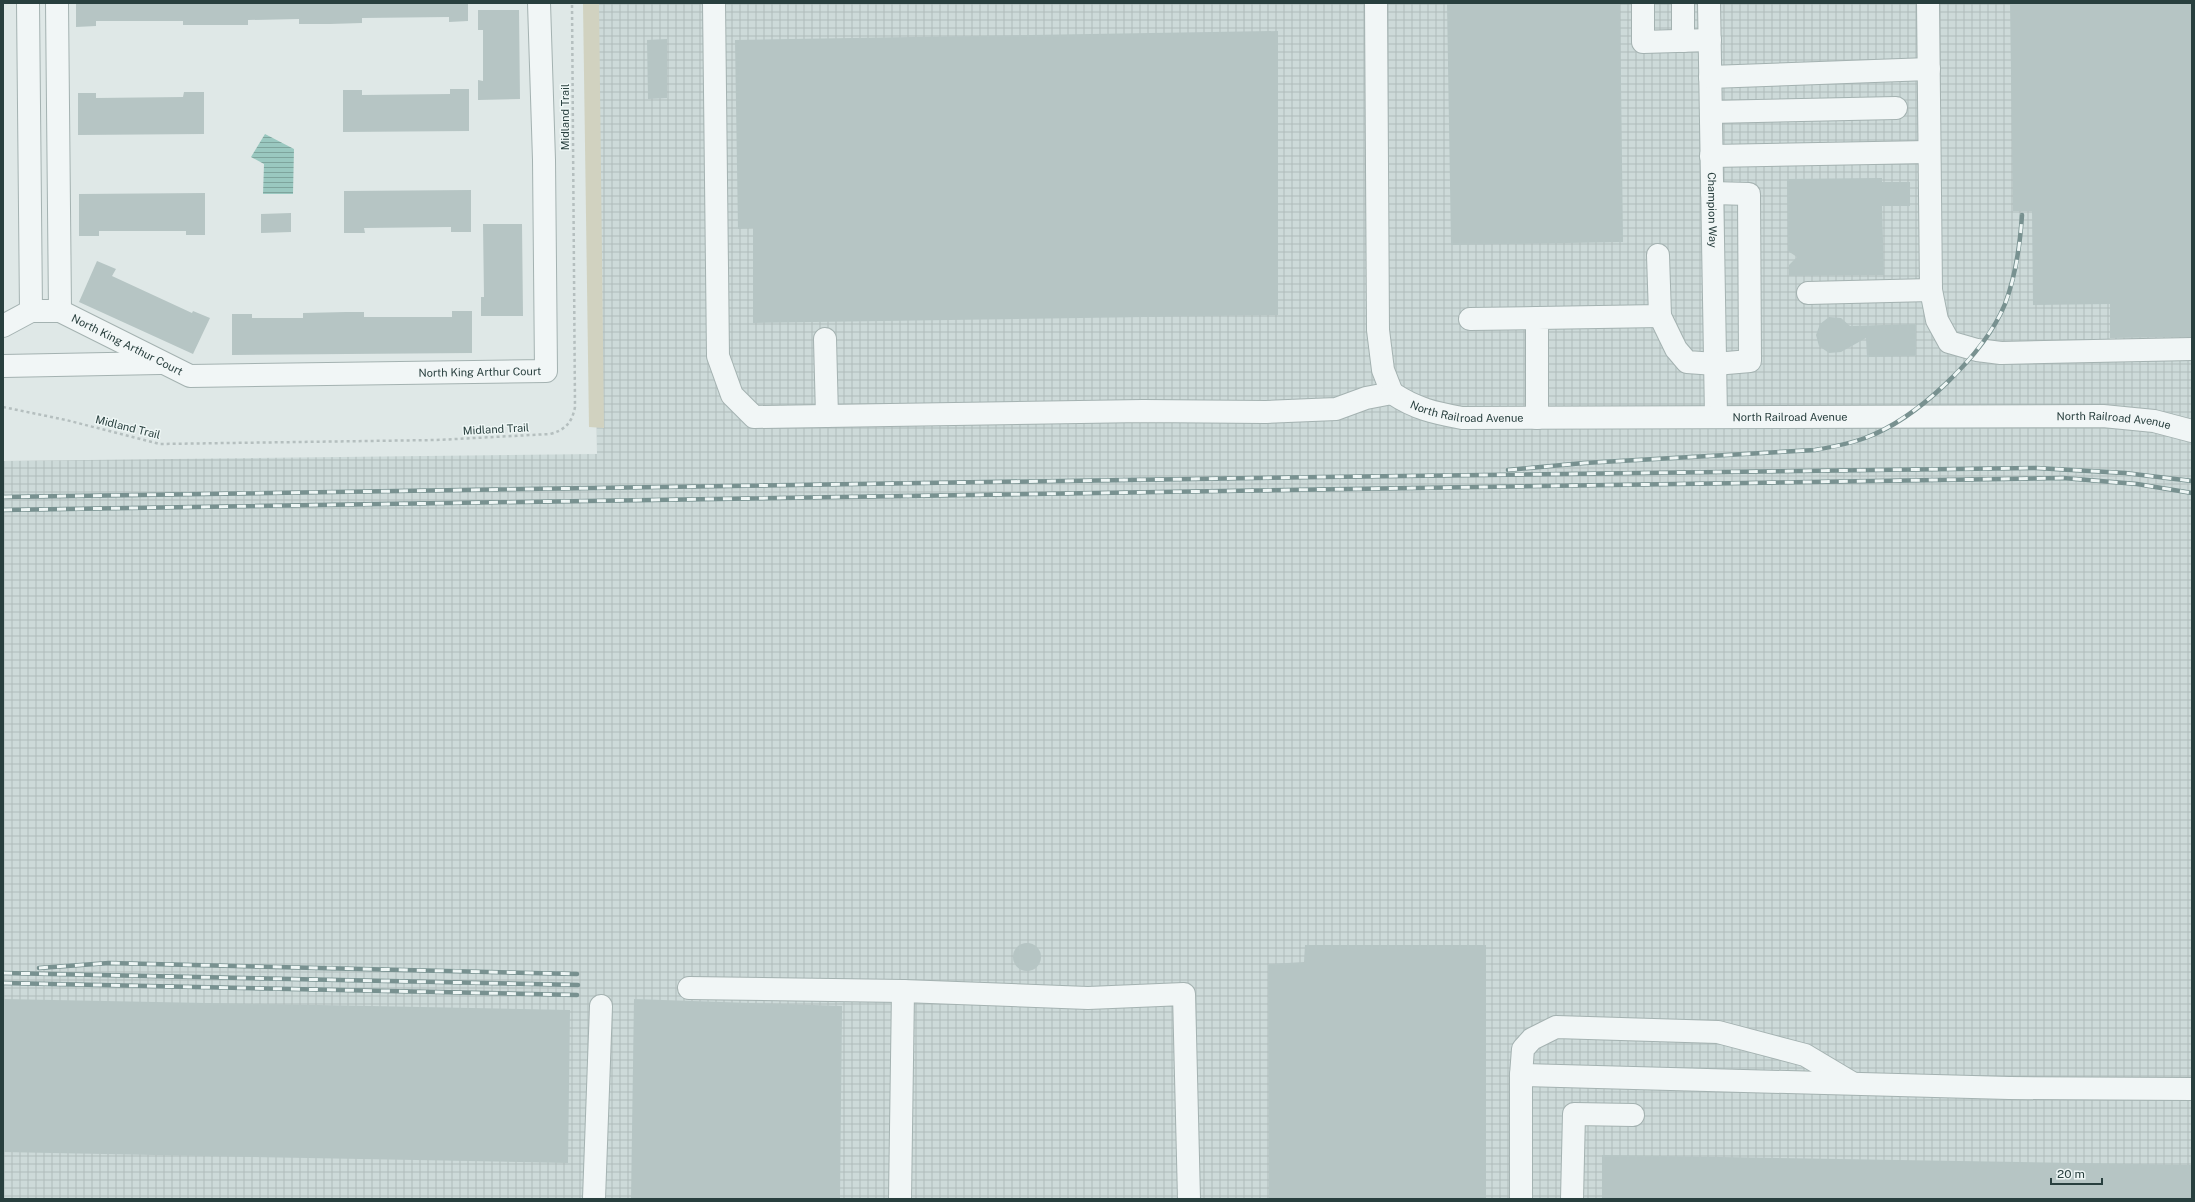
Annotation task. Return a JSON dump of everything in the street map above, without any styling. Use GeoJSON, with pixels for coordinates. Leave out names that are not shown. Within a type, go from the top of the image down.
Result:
{"type":"FeatureCollection","features":[{"type":"Feature","properties":{"kind":"street"},"geometry":{"type":"LineString","coordinates":[[28,3],[31,311]]}},
{"type":"Feature","properties":{"kind":"street","name":"North King Arthur Court"},"geometry":{"type":"LineString","coordinates":[[57,3],[60,311]]}},
{"type":"Feature","properties":{"kind":"street","name":"North King Arthur Court"},"geometry":{"type":"LineString","coordinates":[[3,326],[31,311],[60,311],[190,376],[546,372],[544,160],[539,3]]}},
{"type":"Feature","properties":{"kind":"street"},"geometry":{"type":"LineString","coordinates":[[714,3],[718,356],[732,396],[754,417],[1143,411],[1266,412],[1336,409],[1366,398],[1392,393],[1383,370],[1378,330],[1376,3]]}},
{"type":"Feature","properties":{"kind":"street"},"geometry":{"type":"LineString","coordinates":[[1643,3],[1643,42],[1710,40]]}},
{"type":"Feature","properties":{"kind":"street"},"geometry":{"type":"LineString","coordinates":[[1683,3],[1683,41]]}},
{"type":"Feature","properties":{"kind":"street","name":"Champion Way"},"geometry":{"type":"LineString","coordinates":[[1709,3],[1716,417]]}},
{"type":"Feature","properties":{"kind":"street"},"geometry":{"type":"LineString","coordinates":[[1928,3],[1928,152],[1931,290],[1937,320],[1949,342],[1977,350],[2001,353],[2192,349]]}},
{"type":"Feature","properties":{"kind":"street"},"geometry":{"type":"LineString","coordinates":[[1710,77],[1929,69]]}},
{"type":"Feature","properties":{"kind":"street"},"geometry":{"type":"LineString","coordinates":[[1710,112],[1896,108]]}},
{"type":"Feature","properties":{"kind":"street"},"geometry":{"type":"LineString","coordinates":[[1712,156],[1928,152]]}},
{"type":"Feature","properties":{"kind":"street"},"geometry":{"type":"LineString","coordinates":[[1658,256],[1660,316],[1676,350],[1687,362],[1715,364],[1750,361],[1749,194],[1712,193]]}},
{"type":"Feature","properties":{"kind":"street"},"geometry":{"type":"LineString","coordinates":[[1808,293],[1931,290]]}},
{"type":"Feature","properties":{"kind":"street"},"geometry":{"type":"LineString","coordinates":[[1470,319],[1660,316]]}},
{"type":"Feature","properties":{"kind":"street"},"geometry":{"type":"LineString","coordinates":[[1537,318],[1537,418]]}},
{"type":"Feature","properties":{"kind":"street"},"geometry":{"type":"LineString","coordinates":[[826,339],[827,416]]}},
{"type":"Feature","properties":{"kind":"street"},"geometry":{"type":"LineString","coordinates":[[3,366],[164,363]]}},
{"type":"Feature","properties":{"kind":"street","name":"North Railroad Avenue"},"geometry":{"type":"LineString","coordinates":[[1392,393],[1405,402],[1425,411],[1462,418],[2103,416],[2154,420],[2192,431]]}},
{"type":"Feature","properties":{"kind":"street"},"geometry":{"type":"LineString","coordinates":[[689,988],[903,991],[1088,998],[1184,994],[1189,1199]]}},
{"type":"Feature","properties":{"kind":"street"},"geometry":{"type":"LineString","coordinates":[[900,1199],[903,991]]}},
{"type":"Feature","properties":{"kind":"street"},"geometry":{"type":"LineString","coordinates":[[594,1199],[601,1006]]}},
{"type":"Feature","properties":{"kind":"street"},"geometry":{"type":"LineString","coordinates":[[1522,1199],[1521,1074],[1523,1049],[1532,1039],[1556,1027],[1718,1032],[1805,1055],[1854,1084]]}},
{"type":"Feature","properties":{"kind":"street"},"geometry":{"type":"LineString","coordinates":[[1521,1074],[2009,1088],[2192,1089]]}},
{"type":"Feature","properties":{"kind":"street"},"geometry":{"type":"LineString","coordinates":[[1572,1199],[1574,1114],[1634,1116]]}},
{"type":"Feature","properties":{"kind":"path","name":"Midland Trail"},"geometry":{"type":"LineString","coordinates":[[3,407],[60,418],[160,444],[437,440],[550,434],[559,432],[567,426],[572,418],[575,407],[572,3]]}},
{"type":"Feature","properties":{"kind":"shaded area"},"geometry":{"type":"Polygon","coordinates":[[[583,3],[599,3],[604,428],[589,427],[583,3]]]}},
{"type":"Feature","properties":{"kind":"shaded area"},"geometry":{"type":"Polygon","coordinates":[[[591,3],[2192,3],[2192,1199],[3,1199],[3,461],[597,454],[591,3]]]}},
{"type":"Feature","properties":{"kind":"shaded area"},"geometry":{"type":"Polygon","coordinates":[[[265,134],[294,149],[293,194],[263,194],[264,164],[251,157],[265,134]]]}},
{"type":"Feature","properties":{"kind":"building"},"geometry":{"type":"Polygon","coordinates":[[[76,3],[468,3],[468,21],[449,22],[449,17],[362,18],[362,23],[299,24],[299,19],[248,20],[248,25],[183,25],[183,21],[96,21],[96,26],[76,27],[76,3]]]}},
{"type":"Feature","properties":{"kind":"building"},"geometry":{"type":"Polygon","coordinates":[[[1447,3],[1620,3],[1623,242],[1451,245],[1447,3]]]}},
{"type":"Feature","properties":{"kind":"building"},"geometry":{"type":"Polygon","coordinates":[[[2010,3],[2192,3],[2192,337],[2110,338],[2110,304],[2033,305],[2032,211],[2013,211],[2010,3]]]}},
{"type":"Feature","properties":{"kind":"building"},"geometry":{"type":"Polygon","coordinates":[[[478,10],[519,10],[520,99],[478,100],[478,80],[483,81],[483,30],[478,30],[478,10]]]}},
{"type":"Feature","properties":{"kind":"building"},"geometry":{"type":"Polygon","coordinates":[[[1278,31],[1278,315],[753,323],[753,228],[738,229],[735,40],[1278,31]]]}},
{"type":"Feature","properties":{"kind":"building"},"geometry":{"type":"Polygon","coordinates":[[[667,39],[667,98],[648,99],[647,40],[667,39]]]}},
{"type":"Feature","properties":{"kind":"building"},"geometry":{"type":"Polygon","coordinates":[[[450,89],[469,89],[469,131],[343,132],[343,90],[362,90],[362,95],[450,94],[450,89]]]}},
{"type":"Feature","properties":{"kind":"building"},"geometry":{"type":"Polygon","coordinates":[[[184,92],[204,92],[204,134],[78,135],[78,93],[96,93],[96,98],[183,97],[184,92]]]}},
{"type":"Feature","properties":{"kind":"building"},"geometry":{"type":"Polygon","coordinates":[[[1882,178],[1882,182],[1910,182],[1910,206],[1882,206],[1884,275],[1789,276],[1789,265],[1797,257],[1788,251],[1787,179],[1882,178]]]}},
{"type":"Feature","properties":{"kind":"building"},"geometry":{"type":"Polygon","coordinates":[[[471,190],[471,232],[451,232],[451,227],[364,228],[365,233],[344,233],[344,191],[471,190]]]}},
{"type":"Feature","properties":{"kind":"building"},"geometry":{"type":"Polygon","coordinates":[[[205,193],[205,235],[186,235],[186,231],[99,231],[99,236],[79,236],[79,194],[205,193]]]}},
{"type":"Feature","properties":{"kind":"building"},"geometry":{"type":"Polygon","coordinates":[[[291,213],[291,232],[261,233],[261,214],[291,213]]]}},
{"type":"Feature","properties":{"kind":"building"},"geometry":{"type":"Polygon","coordinates":[[[483,224],[522,224],[523,316],[481,316],[481,297],[484,297],[483,224]]]}},
{"type":"Feature","properties":{"kind":"building"},"geometry":{"type":"Polygon","coordinates":[[[97,261],[116,269],[112,276],[192,313],[193,311],[210,318],[193,354],[79,302],[97,261]]]}},
{"type":"Feature","properties":{"kind":"building"},"geometry":{"type":"Polygon","coordinates":[[[452,311],[472,311],[472,353],[232,355],[232,314],[252,314],[252,318],[303,318],[303,313],[364,312],[364,317],[452,317],[452,311]]]}},
{"type":"Feature","properties":{"kind":"building"},"geometry":{"type":"Polygon","coordinates":[[[1829,317],[1841,318],[1850,326],[1916,324],[1916,356],[1867,357],[1866,338],[1841,352],[1829,353],[1819,346],[1816,335],[1820,324],[1829,317]]]}},
{"type":"Feature","properties":{"kind":"building"},"geometry":{"type":"Polygon","coordinates":[[[1027,943],[1037,947],[1041,957],[1037,967],[1027,971],[1017,967],[1013,957],[1017,947],[1027,943]]]}},
{"type":"Feature","properties":{"kind":"building"},"geometry":{"type":"Polygon","coordinates":[[[1305,945],[1486,945],[1486,1199],[1269,1199],[1268,964],[1304,962],[1305,945]]]}},
{"type":"Feature","properties":{"kind":"building"},"geometry":{"type":"Polygon","coordinates":[[[3,999],[570,1010],[568,1163],[3,1152],[3,999]]]}},
{"type":"Feature","properties":{"kind":"building"},"geometry":{"type":"Polygon","coordinates":[[[634,999],[842,1006],[840,1199],[631,1199],[634,999]]]}},
{"type":"Feature","properties":{"kind":"building"},"geometry":{"type":"Polygon","coordinates":[[[1602,1155],[2192,1165],[2192,1199],[1602,1199],[1602,1155]]]}},
{"type":"Feature","properties":{"kind":"railway"},"geometry":{"type":"LineString","coordinates":[[1508,470],[1584,463],[1815,450],[1853,442],[1885,429],[1927,401],[1947,383],[1982,344],[1995,324],[2005,304],[2015,271],[2019,249],[2022,215]]}},
{"type":"Feature","properties":{"kind":"railway"},"geometry":{"type":"LineString","coordinates":[[3,497],[2036,468],[2125,473],[2192,481]]}},
{"type":"Feature","properties":{"kind":"railway"},"geometry":{"type":"LineString","coordinates":[[3,510],[2063,478],[2137,484],[2192,493]]}},
{"type":"Feature","properties":{"kind":"railway"},"geometry":{"type":"LineString","coordinates":[[39,968],[109,963],[577,974]]}},
{"type":"Feature","properties":{"kind":"railway"},"geometry":{"type":"LineString","coordinates":[[3,973],[578,985]]}},
{"type":"Feature","properties":{"kind":"railway"},"geometry":{"type":"LineString","coordinates":[[3,983],[577,995]]}}]}
